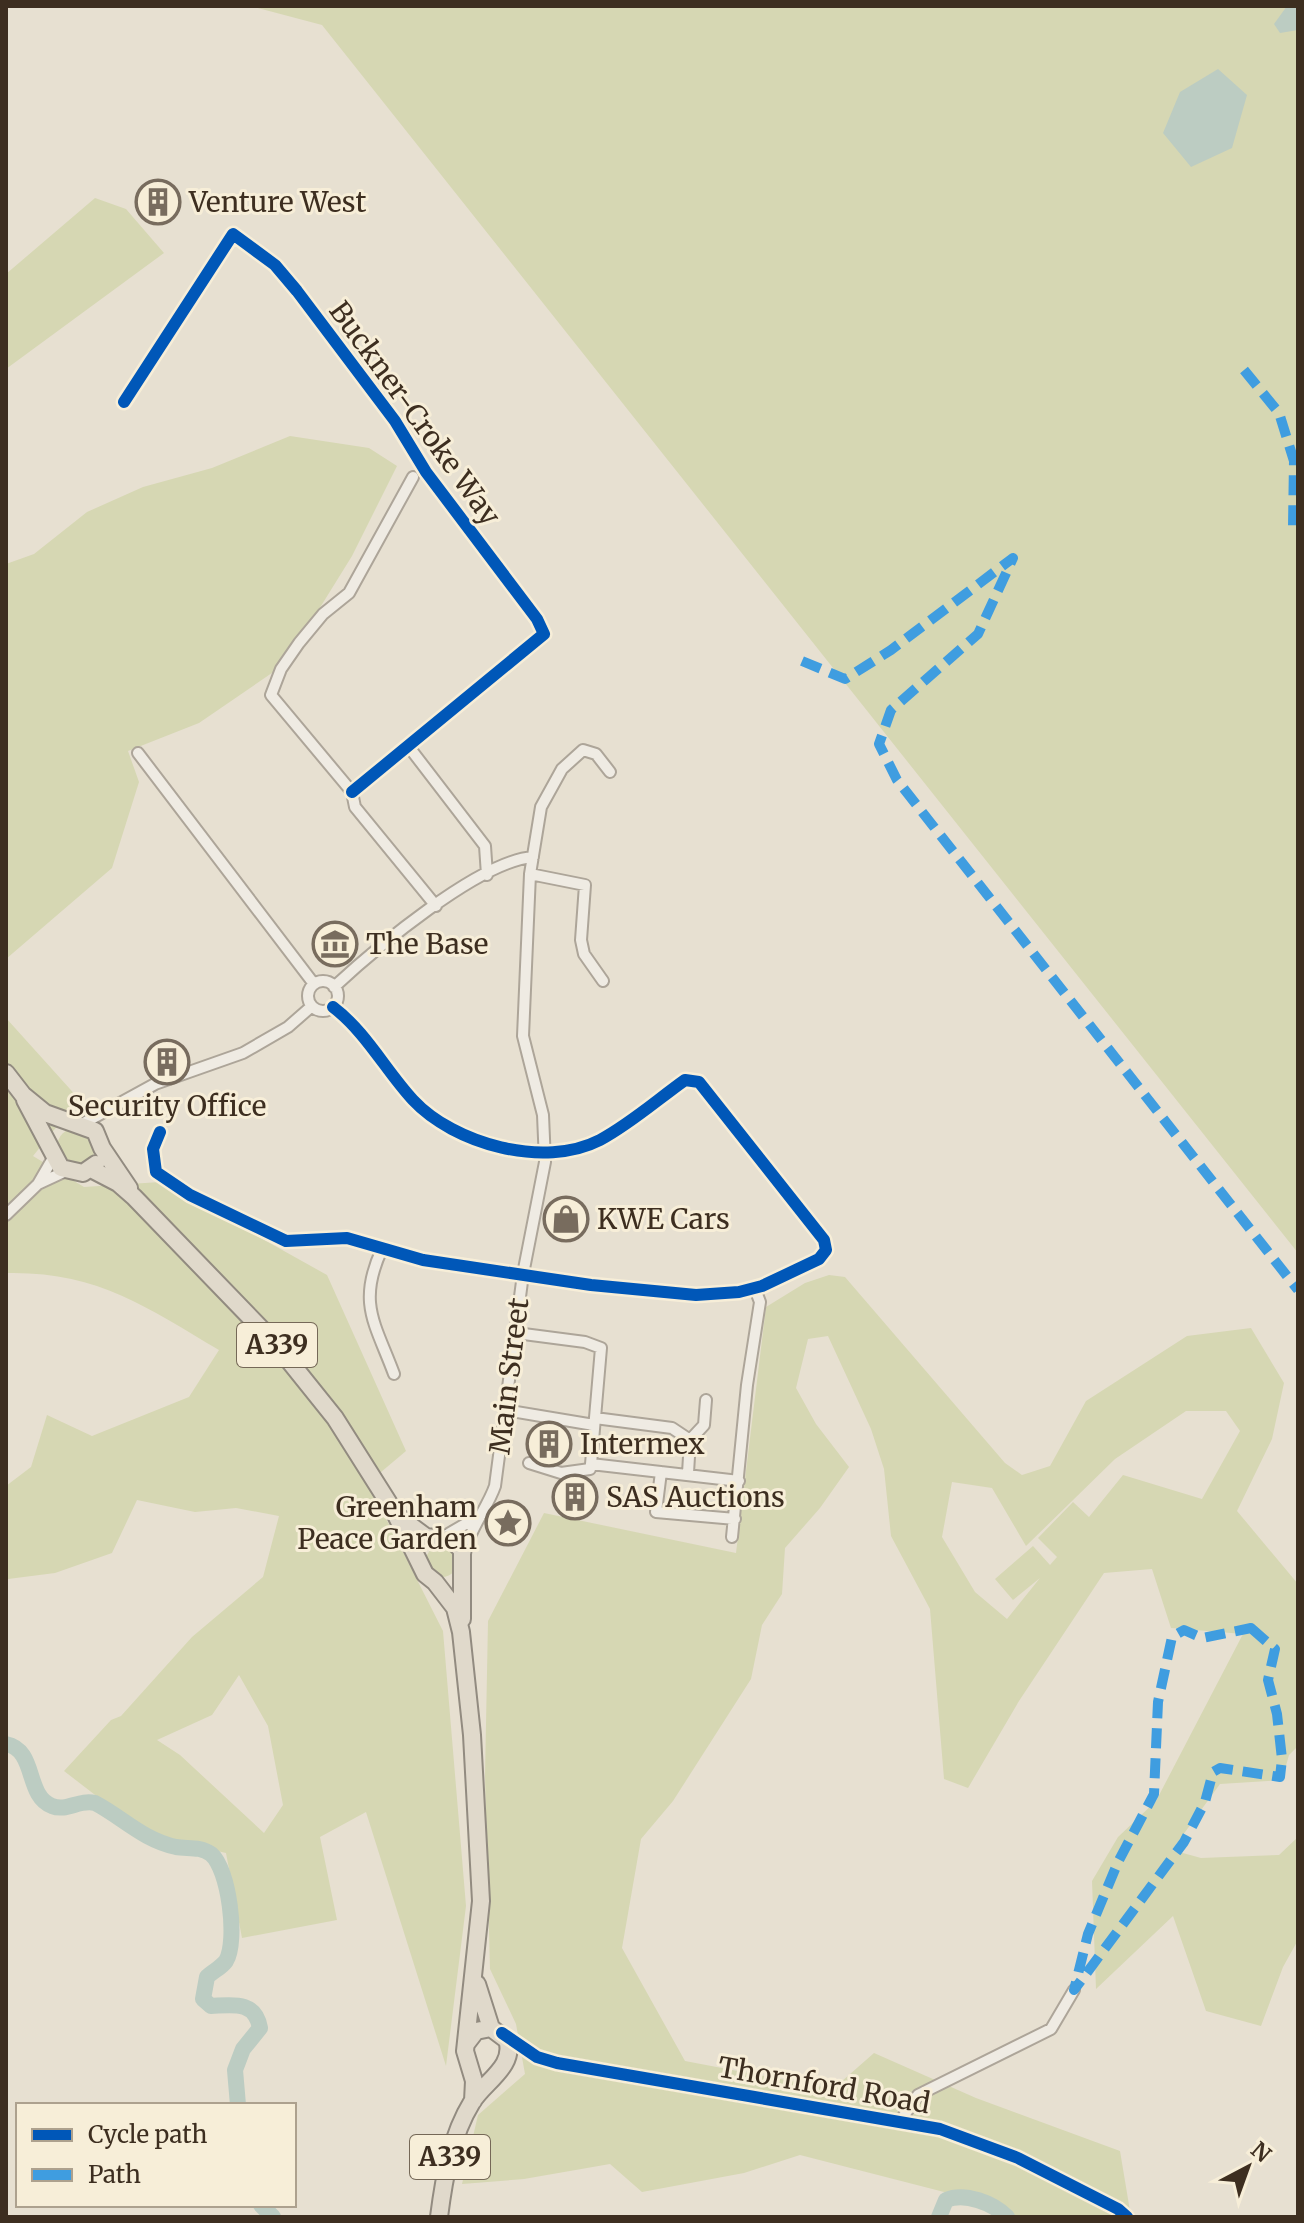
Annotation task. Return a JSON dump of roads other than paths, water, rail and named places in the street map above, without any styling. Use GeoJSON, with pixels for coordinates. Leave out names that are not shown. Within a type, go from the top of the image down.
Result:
{"type":"FeatureCollection","features":[{"type":"Feature","properties":{"kind":"highway"},"geometry":{"type":"LineString","coordinates":[[6,1073],[23,1095],[52,1153],[66,1171],[91,1169],[99,1160],[100,1142],[76,1124],[45,1113],[23,1095]]}},
{"type":"Feature","properties":{"kind":"highway"},"geometry":{"type":"LineString","coordinates":[[52,1153],[56,1134],[76,1124]]}},
{"type":"Feature","properties":{"kind":"highway","name":"A339"},"geometry":{"type":"LineString","coordinates":[[100,1142],[134,1197]]}},
{"type":"Feature","properties":{"kind":"highway","name":"A339"},"geometry":{"type":"LineString","coordinates":[[91,1169],[118,1183],[134,1197],[295,1366],[347,1433],[395,1513],[422,1569]]}},
{"type":"Feature","properties":{"kind":"highway","name":"A339"},"geometry":{"type":"LineString","coordinates":[[395,1513],[417,1532],[437,1539]]}},
{"type":"Feature","properties":{"kind":"highway"},"geometry":{"type":"LineString","coordinates":[[461,1632],[465,1560],[458,1544],[437,1539],[421,1554],[422,1569],[455,1608],[461,1632],[472,1735],[481,1893],[466,2044],[471,2065],[488,2072],[503,2066],[509,2045],[497,2031],[480,1999],[475,1969]]}},
{"type":"Feature","properties":{"kind":"highway"},"geometry":{"type":"LineString","coordinates":[[435,1582],[458,1577],[465,1560]]}},
{"type":"Feature","properties":{"kind":"highway"},"geometry":{"type":"LineString","coordinates":[[466,2044],[476,2031],[497,2031]]}},
{"type":"Feature","properties":{"kind":"highway","name":"A339"},"geometry":{"type":"LineString","coordinates":[[471,2065],[473,2101]]}},
{"type":"Feature","properties":{"kind":"highway","name":"A339"},"geometry":{"type":"LineString","coordinates":[[439,2217],[448,2165],[473,2101],[503,2066]]}},
{"type":"Feature","properties":{"kind":"street","name":"Buckner-Croke Way"},"geometry":{"type":"LineString","coordinates":[[124,402],[233,234],[275,265],[297,291],[395,421],[426,472],[537,619],[544,634],[409,747]]}},
{"type":"Feature","properties":{"kind":"street"},"geometry":{"type":"LineString","coordinates":[[413,477],[349,593],[315,622],[273,687],[271,695],[352,792],[355,807],[436,906]]}},
{"type":"Feature","properties":{"kind":"street"},"geometry":{"type":"LineString","coordinates":[[352,792],[409,747],[485,846],[487,875]]}},
{"type":"Feature","properties":{"kind":"street","name":"Main Street"},"geometry":{"type":"LineString","coordinates":[[465,1560],[470,1537],[495,1486],[523,1274],[541,1191],[545,1151],[543,1115],[523,1036],[530,874],[541,807],[573,756],[583,750],[596,754],[610,772]]}},
{"type":"Feature","properties":{"kind":"street"},"geometry":{"type":"LineString","coordinates":[[138,753],[314,984]]}},
{"type":"Feature","properties":{"kind":"street"},"geometry":{"type":"LineString","coordinates":[[334,987],[436,906],[516,860],[533,857]]}},
{"type":"Feature","properties":{"kind":"street"},"geometry":{"type":"LineString","coordinates":[[530,874],[585,885],[581,940],[584,954],[603,981]]}},
{"type":"Feature","properties":{"kind":"street"},"geometry":{"type":"LineString","coordinates":[[327,982],[334,987],[338,999],[333,1007],[320,1011],[312,1006],[309,992],[314,984],[327,982]]}},
{"type":"Feature","properties":{"kind":"street"},"geometry":{"type":"LineString","coordinates":[[76,1124],[115,1108],[155,1084],[243,1053],[288,1027],[312,1006]]}},
{"type":"Feature","properties":{"kind":"street"},"geometry":{"type":"LineString","coordinates":[[160,1132],[153,1149],[156,1172],[190,1195],[286,1241],[347,1238],[457,1266],[696,1295],[755,1289],[819,1259],[826,1250],[824,1240],[699,1082],[685,1080],[601,1140],[585,1147],[545,1151],[483,1144],[432,1118],[333,1007]]}},
{"type":"Feature","properties":{"kind":"street"},"geometry":{"type":"LineString","coordinates":[[100,1142],[115,1108]]}},
{"type":"Feature","properties":{"kind":"street"},"geometry":{"type":"LineString","coordinates":[[38,1184],[52,1153]]}},
{"type":"Feature","properties":{"kind":"street"},"geometry":{"type":"LineString","coordinates":[[6,1215],[38,1184],[66,1171]]}},
{"type":"Feature","properties":{"kind":"street"},"geometry":{"type":"LineString","coordinates":[[382,1249],[367,1293],[394,1374]]}},
{"type":"Feature","properties":{"kind":"street"},"geometry":{"type":"LineString","coordinates":[[732,1537],[747,1385],[760,1302],[755,1289]]}},
{"type":"Feature","properties":{"kind":"street"},"geometry":{"type":"LineString","coordinates":[[516,1333],[585,1342],[601,1348],[590,1469],[561,1473],[529,1463]]}},
{"type":"Feature","properties":{"kind":"street"},"geometry":{"type":"LineString","coordinates":[[688,1473],[690,1440],[704,1425],[706,1400]]}},
{"type":"Feature","properties":{"kind":"street"},"geometry":{"type":"LineString","coordinates":[[505,1410],[672,1428],[690,1440]]}},
{"type":"Feature","properties":{"kind":"street"},"geometry":{"type":"LineString","coordinates":[[591,1464],[739,1481]]}},
{"type":"Feature","properties":{"kind":"street"},"geometry":{"type":"LineString","coordinates":[[661,1472],[656,1512],[735,1519]]}},
{"type":"Feature","properties":{"kind":"street"},"geometry":{"type":"LineString","coordinates":[[437,1539],[483,1514]]}},
{"type":"Feature","properties":{"kind":"street"},"geometry":{"type":"LineString","coordinates":[[899,2123],[918,2095],[1051,2029],[1074,1990]]}},
{"type":"Feature","properties":{"kind":"street","name":"Thornford Road"},"geometry":{"type":"LineString","coordinates":[[497,2031],[537,2057],[940,2129],[1018,2158],[1118,2209],[1127,2217]]}},
{"type":"Feature","properties":{"kind":"street","name":"Thornford Road"},"geometry":{"type":"LineString","coordinates":[[503,2066],[537,2057]]}},
{"type":"Feature","properties":{"kind":"waterway"},"geometry":{"type":"LineString","coordinates":[[6,1744],[22,1755],[38,1793],[52,1806],[63,1808],[95,1803],[153,1839],[176,1847],[203,1850],[217,1862],[230,1906],[230,1951],[222,1966],[207,1977],[203,1999],[211,2006],[248,2008],[260,2028],[243,2049],[235,2070],[238,2103]]}},
{"type":"Feature","properties":{"kind":"waterway"},"geometry":{"type":"LineString","coordinates":[[939,2217],[946,2200],[962,2197],[987,2203],[1007,2217]]}},
{"type":"Feature","properties":{"kind":"waterway"},"geometry":{"type":"LineString","coordinates":[[263,2207],[273,2217]]}},
{"type":"Feature","properties":{"kind":"place","name":"Venture West"},"geometry":{"type":"Point","coordinates":[158,202]}},
{"type":"Feature","properties":{"kind":"place","name":"The Base"},"geometry":{"type":"Point","coordinates":[335,944]}},
{"type":"Feature","properties":{"kind":"place","name":"Security Office"},"geometry":{"type":"Point","coordinates":[167,1062]}},
{"type":"Feature","properties":{"kind":"place","name":"KWE Cars"},"geometry":{"type":"Point","coordinates":[566,1219]}},
{"type":"Feature","properties":{"kind":"place","name":"Intermex"},"geometry":{"type":"Point","coordinates":[549,1444]}},
{"type":"Feature","properties":{"kind":"place","name":"SAS Auctions"},"geometry":{"type":"Point","coordinates":[575,1497]}},
{"type":"Feature","properties":{"kind":"place","name":"Greenham Peace Garden"},"geometry":{"type":"Point","coordinates":[508,1523]}}]}
